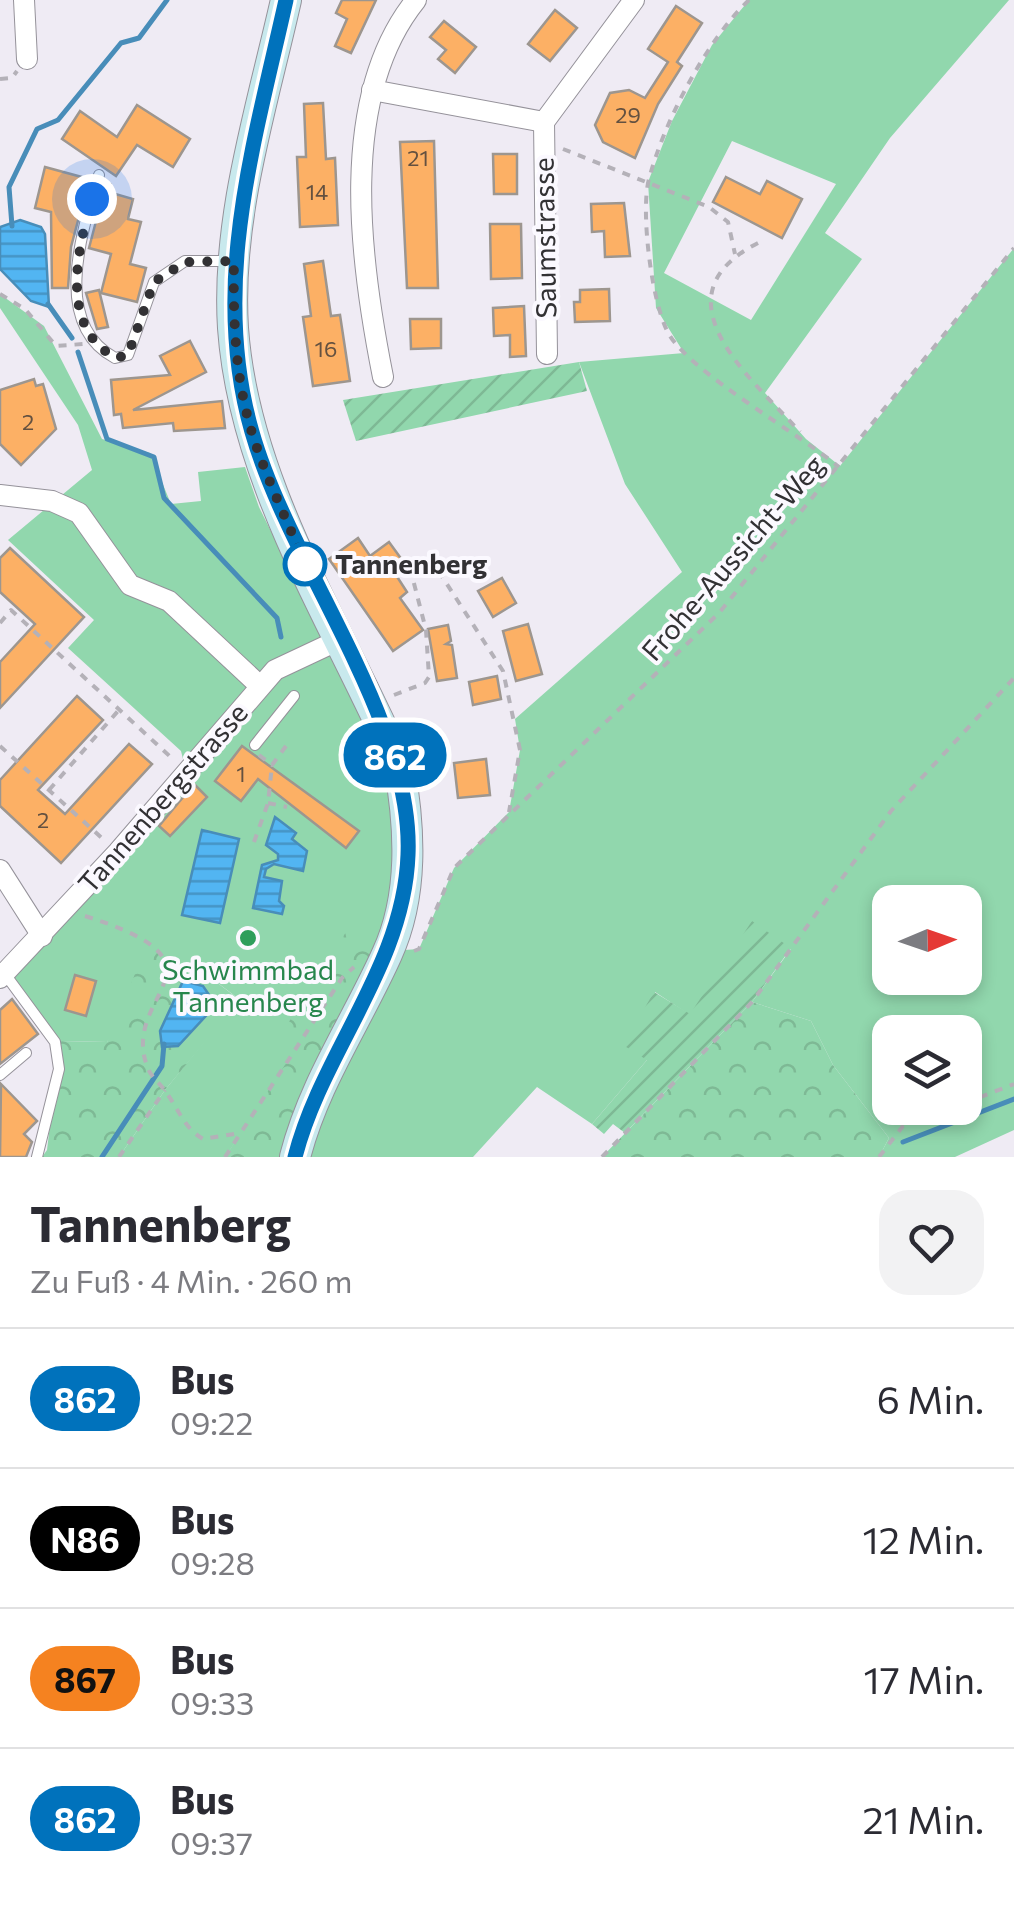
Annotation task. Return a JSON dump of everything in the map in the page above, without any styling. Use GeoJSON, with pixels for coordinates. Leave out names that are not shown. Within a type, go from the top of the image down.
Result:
{"type":"FeatureCollection","features":[{"type":"Feature","properties":{"kind":"main road"},"geometry":{"type":"LineString","coordinates":[[286,0],[242,195],[234,261],[233,327],[252,434],[276,499],[399,765],[408,813],[404,888],[389,951],[323,1076],[295,1157]]}},
{"type":"Feature","properties":{"kind":"street"},"geometry":{"type":"LineString","coordinates":[[24,0],[27,59]]}},
{"type":"Feature","properties":{"kind":"street"},"geometry":{"type":"LineString","coordinates":[[383,377],[366,288],[363,144],[372,90],[397,23],[416,0]]}},
{"type":"Feature","properties":{"kind":"street","name":"Saumstrasse"},"geometry":{"type":"LineString","coordinates":[[547,354],[544,132],[634,0]]}},
{"type":"Feature","properties":{"kind":"street","name":"Saumstrasse"},"geometry":{"type":"LineString","coordinates":[[372,90],[544,132]]}},
{"type":"Feature","properties":{"kind":"street"},"geometry":{"type":"LineString","coordinates":[[0,495],[52,501],[79,513],[130,585],[169,601],[260,686]]}},
{"type":"Feature","properties":{"kind":"street","name":"Tannenbergstrasse"},"geometry":{"type":"LineString","coordinates":[[2,976],[118,852],[275,670],[341,639]]}},
{"type":"Feature","properties":{"kind":"street"},"geometry":{"type":"LineString","coordinates":[[0,870],[42,936]]}},
{"type":"Feature","properties":{"kind":"lane"},"geometry":{"type":"LineString","coordinates":[[98,175],[85,223],[76,297],[92,343],[116,358],[128,355],[154,282],[185,262],[234,261]]}},
{"type":"Feature","properties":{"kind":"lane"},"geometry":{"type":"LineString","coordinates":[[255,745],[294,696]]}},
{"type":"Feature","properties":{"kind":"lane"},"geometry":{"type":"LineString","coordinates":[[2,976],[55,1042],[60,1069],[37,1157]]}},
{"type":"Feature","properties":{"kind":"lane"},"geometry":{"type":"LineString","coordinates":[[0,1075],[26,1053]]}},
{"type":"Feature","properties":{"kind":"path"},"geometry":{"type":"LineString","coordinates":[[749,0],[712,45],[648,182],[656,308],[685,354],[840,467]]}},
{"type":"Feature","properties":{"kind":"path"},"geometry":{"type":"LineString","coordinates":[[544,132],[709,207],[728,222],[735,254]]}},
{"type":"Feature","properties":{"kind":"path"},"geometry":{"type":"LineString","coordinates":[[758,242],[735,254],[714,281],[708,310],[728,352],[806,440]]}},
{"type":"Feature","properties":{"kind":"path","name":"Frohe-Aussicht-Weg"},"geometry":{"type":"LineString","coordinates":[[389,951],[419,949],[454,868],[617,715],[719,612],[1014,248]]}},
{"type":"Feature","properties":{"kind":"path"},"geometry":{"type":"LineString","coordinates":[[0,294],[25,308],[56,346],[92,343]]}},
{"type":"Feature","properties":{"kind":"path"},"geometry":{"type":"LineString","coordinates":[[393,696],[429,677],[426,630],[410,568],[410,561],[423,559],[434,564],[503,672],[520,750],[510,812]]}},
{"type":"Feature","properties":{"kind":"path"},"geometry":{"type":"LineString","coordinates":[[0,622],[11,610],[64,654],[84,681],[186,771]]}},
{"type":"Feature","properties":{"kind":"path"},"geometry":{"type":"LineString","coordinates":[[602,1157],[752,1002],[891,811],[1014,678]]}},
{"type":"Feature","properties":{"kind":"path"},"geometry":{"type":"LineString","coordinates":[[49,790],[118,710]]}},
{"type":"Feature","properties":{"kind":"path"},"geometry":{"type":"LineString","coordinates":[[0,746],[118,852]]}},
{"type":"Feature","properties":{"kind":"path"},"geometry":{"type":"LineString","coordinates":[[254,842],[268,803],[272,765]]}},
{"type":"Feature","properties":{"kind":"path"},"geometry":{"type":"LineString","coordinates":[[268,803],[288,807]]}},
{"type":"Feature","properties":{"kind":"path"},"geometry":{"type":"LineString","coordinates":[[66,910],[149,940],[164,961],[165,986],[146,1027],[148,1069],[188,1130],[203,1139],[240,1133]]}},
{"type":"Feature","properties":{"kind":"path"},"geometry":{"type":"LineString","coordinates":[[224,1157],[342,978],[355,967]]}},
{"type":"Feature","properties":{"kind":"path"},"geometry":{"type":"LineString","coordinates":[[982,1096],[1014,1084]]}},
{"type":"Feature","properties":{"kind":"path"},"geometry":{"type":"LineString","coordinates":[[119,1157],[165,1090]]}},
{"type":"Feature","properties":{"kind":"path"},"geometry":{"type":"LineString","coordinates":[[879,1157],[906,1125]]}},
{"type":"Feature","properties":{"kind":"green space"},"geometry":{"type":"Polygon","coordinates":[[[749,0],[1009,0],[890,138],[825,233],[862,259],[765,393],[806,439],[840,466],[1014,248],[1014,1130],[955,1157],[879,1157],[889,1138],[879,1125],[982,1125],[982,1015],[872,1015],[872,1116],[833,1065],[811,1021],[752,1002],[791,949],[690,1015],[655,992],[647,1060],[592,1124],[537,1087],[473,1157],[295,1157],[389,951],[419,949],[454,868],[509,812],[520,750],[515,719],[682,572],[625,484],[579,362],[684,353],[656,308],[648,182],[672,121],[712,45],[749,0]],[[732,141],[664,273],[751,320],[836,184],[732,141]]]}},
{"type":"Feature","properties":{"kind":"green space"},"geometry":{"type":"Polygon","coordinates":[[[0,294],[44,326],[102,439],[150,453],[171,504],[201,501],[198,472],[245,467],[259,507],[327,645],[379,720],[402,903],[225,1157],[119,1157],[165,1090],[239,999],[199,969],[164,961],[107,1042],[60,1041],[1,978],[186,771],[181,751],[68,648],[94,620],[8,540],[92,470],[78,425],[0,308],[0,294]]]}},
{"type":"Feature","properties":{"kind":"green space"},"geometry":{"type":"Polygon","coordinates":[[[579,362],[587,391],[356,441],[343,400],[579,362]]]}},
{"type":"Feature","properties":{"kind":"green space"},"geometry":{"type":"Polygon","coordinates":[[[375,920],[395,928],[295,1157],[225,1157],[294,1051],[285,1028],[353,921],[375,920]]]}},
{"type":"Feature","properties":{"kind":"green space"},"geometry":{"type":"Polygon","coordinates":[[[752,921],[791,948],[752,1002],[625,1133],[613,1124],[604,1134],[592,1124],[647,1060],[623,1045],[654,992],[690,1014],[752,921]]]}},
{"type":"Feature","properties":{"kind":"green space"},"geometry":{"type":"Polygon","coordinates":[[[149,940],[165,961],[199,969],[240,1000],[165,1090],[119,1157],[42,1157],[47,1150],[60,1041],[107,1042],[149,940]]]}},
{"type":"Feature","properties":{"kind":"green space"},"geometry":{"type":"Polygon","coordinates":[[[752,1002],[811,1021],[833,1065],[872,1116],[872,1125],[879,1125],[889,1138],[879,1157],[602,1157],[752,1002]]]}},
{"type":"Feature","properties":{"kind":"water"},"geometry":{"type":"Polygon","coordinates":[[[20,220],[41,227],[45,234],[49,307],[31,301],[0,269],[0,227],[20,220]]]}},
{"type":"Feature","properties":{"kind":"water"},"geometry":{"type":"Polygon","coordinates":[[[275,817],[296,833],[292,839],[307,851],[303,871],[274,864],[266,869],[264,877],[282,881],[282,914],[253,908],[262,865],[278,860],[278,854],[266,845],[275,817]]]}},
{"type":"Feature","properties":{"kind":"water"},"geometry":{"type":"Polygon","coordinates":[[[202,830],[239,839],[220,923],[182,915],[202,830]]]}},
{"type":"Feature","properties":{"kind":"water"},"geometry":{"type":"Polygon","coordinates":[[[183,981],[203,986],[216,1005],[178,1046],[162,1047],[160,1031],[183,981]]]}},
{"type":"Feature","properties":{"kind":"building"},"geometry":{"type":"Polygon","coordinates":[[[342,0],[376,0],[351,53],[335,46],[347,19],[336,13],[342,0]]]}},
{"type":"Feature","properties":{"kind":"building"},"geometry":{"type":"Polygon","coordinates":[[[676,6],[702,23],[677,62],[682,66],[658,104],[635,158],[603,142],[595,125],[610,93],[629,90],[645,98],[668,62],[648,49],[676,6]]]}},
{"type":"Feature","properties":{"kind":"building"},"geometry":{"type":"Polygon","coordinates":[[[555,10],[577,28],[550,61],[528,44],[555,10]]]}},
{"type":"Feature","properties":{"kind":"building"},"geometry":{"type":"Polygon","coordinates":[[[444,21],[476,47],[455,73],[438,59],[446,50],[430,37],[444,21]]]}},
{"type":"Feature","properties":{"kind":"building"},"geometry":{"type":"Polygon","coordinates":[[[323,103],[326,159],[335,158],[338,225],[300,227],[297,157],[306,157],[304,104],[323,103]]]}},
{"type":"Feature","properties":{"kind":"building"},"geometry":{"type":"Polygon","coordinates":[[[137,105],[190,139],[173,167],[137,145],[116,176],[62,139],[80,111],[117,137],[137,105]]]}},
{"type":"Feature","properties":{"kind":"building"},"geometry":{"type":"Polygon","coordinates":[[[434,141],[438,288],[407,288],[400,142],[434,141]]]}},
{"type":"Feature","properties":{"kind":"building"},"geometry":{"type":"Polygon","coordinates":[[[493,154],[517,154],[517,194],[494,194],[493,154]]]}},
{"type":"Feature","properties":{"kind":"building"},"geometry":{"type":"Polygon","coordinates":[[[45,167],[89,179],[71,247],[68,288],[52,288],[51,212],[35,208],[45,167]]]}},
{"type":"Feature","properties":{"kind":"building"},"geometry":{"type":"Polygon","coordinates":[[[726,177],[760,194],[767,181],[802,199],[782,238],[713,202],[726,177]]]}},
{"type":"Feature","properties":{"kind":"building"},"geometry":{"type":"Polygon","coordinates":[[[106,183],[110,184],[105,191],[133,199],[128,219],[141,222],[130,264],[146,268],[137,302],[101,293],[111,254],[89,248],[106,183]]]}},
{"type":"Feature","properties":{"kind":"building"},"geometry":{"type":"Polygon","coordinates":[[[624,203],[630,256],[605,257],[604,231],[592,232],[591,204],[624,203]]]}},
{"type":"Feature","properties":{"kind":"building"},"geometry":{"type":"Polygon","coordinates":[[[490,224],[521,224],[522,278],[491,279],[490,224]]]}},
{"type":"Feature","properties":{"kind":"building"},"geometry":{"type":"Polygon","coordinates":[[[323,261],[331,316],[340,315],[350,381],[313,386],[303,317],[311,316],[304,264],[323,261]]]}},
{"type":"Feature","properties":{"kind":"building"},"geometry":{"type":"Polygon","coordinates":[[[609,289],[610,321],[575,322],[574,302],[580,302],[580,290],[609,289]]]}},
{"type":"Feature","properties":{"kind":"building"},"geometry":{"type":"Polygon","coordinates":[[[99,290],[108,327],[97,329],[86,293],[99,290]]]}},
{"type":"Feature","properties":{"kind":"building"},"geometry":{"type":"Polygon","coordinates":[[[524,306],[526,356],[510,357],[510,335],[494,336],[493,308],[524,306]]]}},
{"type":"Feature","properties":{"kind":"building"},"geometry":{"type":"Polygon","coordinates":[[[410,319],[441,319],[441,348],[411,349],[410,319]]]}},
{"type":"Feature","properties":{"kind":"building"},"geometry":{"type":"Polygon","coordinates":[[[190,341],[206,372],[133,410],[222,401],[225,428],[174,431],[173,423],[123,428],[121,414],[114,415],[111,380],[170,375],[160,356],[190,341]]]}},
{"type":"Feature","properties":{"kind":"building"},"geometry":{"type":"Polygon","coordinates":[[[34,379],[36,386],[43,384],[56,429],[21,465],[0,444],[0,390],[34,379]]]}},
{"type":"Feature","properties":{"kind":"building"},"geometry":{"type":"Polygon","coordinates":[[[358,538],[370,556],[389,542],[405,564],[394,572],[407,592],[400,598],[423,630],[393,651],[329,559],[358,538]]]}},
{"type":"Feature","properties":{"kind":"building"},"geometry":{"type":"Polygon","coordinates":[[[10,548],[84,617],[0,708],[0,662],[35,624],[0,592],[0,558],[10,548]]]}},
{"type":"Feature","properties":{"kind":"building"},"geometry":{"type":"Polygon","coordinates":[[[502,578],[516,603],[493,617],[478,591],[502,578]]]}},
{"type":"Feature","properties":{"kind":"building"},"geometry":{"type":"Polygon","coordinates":[[[528,624],[542,674],[516,681],[503,631],[528,624]]]}},
{"type":"Feature","properties":{"kind":"building"},"geometry":{"type":"Polygon","coordinates":[[[448,625],[451,641],[446,644],[452,645],[457,678],[437,681],[428,629],[448,625]]]}},
{"type":"Feature","properties":{"kind":"building"},"geometry":{"type":"Polygon","coordinates":[[[497,676],[501,699],[473,705],[469,682],[497,676]]]}},
{"type":"Feature","properties":{"kind":"building"},"geometry":{"type":"Polygon","coordinates":[[[77,696],[103,720],[38,790],[65,814],[129,744],[152,764],[61,863],[0,806],[0,780],[77,696]]]}},
{"type":"Feature","properties":{"kind":"building"},"geometry":{"type":"Polygon","coordinates":[[[242,746],[359,831],[346,848],[258,779],[241,801],[215,781],[242,746]]]}},
{"type":"Feature","properties":{"kind":"building"},"geometry":{"type":"Polygon","coordinates":[[[486,759],[490,795],[458,798],[454,763],[486,759]]]}},
{"type":"Feature","properties":{"kind":"building"},"geometry":{"type":"Polygon","coordinates":[[[194,784],[207,797],[170,836],[159,826],[194,784]]]}},
{"type":"Feature","properties":{"kind":"building"},"geometry":{"type":"Polygon","coordinates":[[[75,975],[96,981],[86,1016],[65,1010],[75,975]]]}},
{"type":"Feature","properties":{"kind":"building"},"geometry":{"type":"Polygon","coordinates":[[[12,999],[38,1034],[0,1064],[0,1010],[12,999]]]}},
{"type":"Feature","properties":{"kind":"building"},"geometry":{"type":"Polygon","coordinates":[[[1,1084],[37,1121],[24,1134],[32,1142],[26,1157],[0,1157],[1,1084]]]}},
{"type":"Feature","properties":{"kind":"waterway"},"geometry":{"type":"LineString","coordinates":[[12,226],[9,187],[37,129],[58,120],[121,43],[139,38],[167,0]]}},
{"type":"Feature","properties":{"kind":"waterway"},"geometry":{"type":"LineString","coordinates":[[48,304],[72,338]]}},
{"type":"Feature","properties":{"kind":"waterway"},"geometry":{"type":"LineString","coordinates":[[78,352],[107,439],[154,457],[164,498],[277,618],[281,637]]}},
{"type":"Feature","properties":{"kind":"waterway"},"geometry":{"type":"LineString","coordinates":[[102,1157],[162,1066],[164,1044]]}},
{"type":"Feature","properties":{"kind":"waterway"},"geometry":{"type":"LineString","coordinates":[[903,1142],[1014,1099]]}},
{"type":"Feature","properties":{"kind":"bus line","name":"862"},"geometry":{"type":"LineString","coordinates":[[286,0],[242,195],[234,261],[233,327],[240,386],[252,434],[276,499],[399,765],[408,813],[402,903],[389,951],[323,1076],[304,1120],[295,1157]]}},
{"type":"Feature","properties":{"kind":"place","name":"Tannenberg"},"geometry":{"type":"Point","coordinates":[305,564]}},
{"type":"Feature","properties":{"kind":"place","name":"Schwimmbad Tannenberg"},"geometry":{"type":"Point","coordinates":[248,938]}},
{"type":"Feature","properties":{"kind":"route"},"geometry":{"type":"LineString","coordinates":[[92,199],[85,223],[76,297],[87,336],[116,358],[128,355],[154,282],[185,262],[234,261],[233,327],[240,386],[252,434],[305,564]]}}]}
